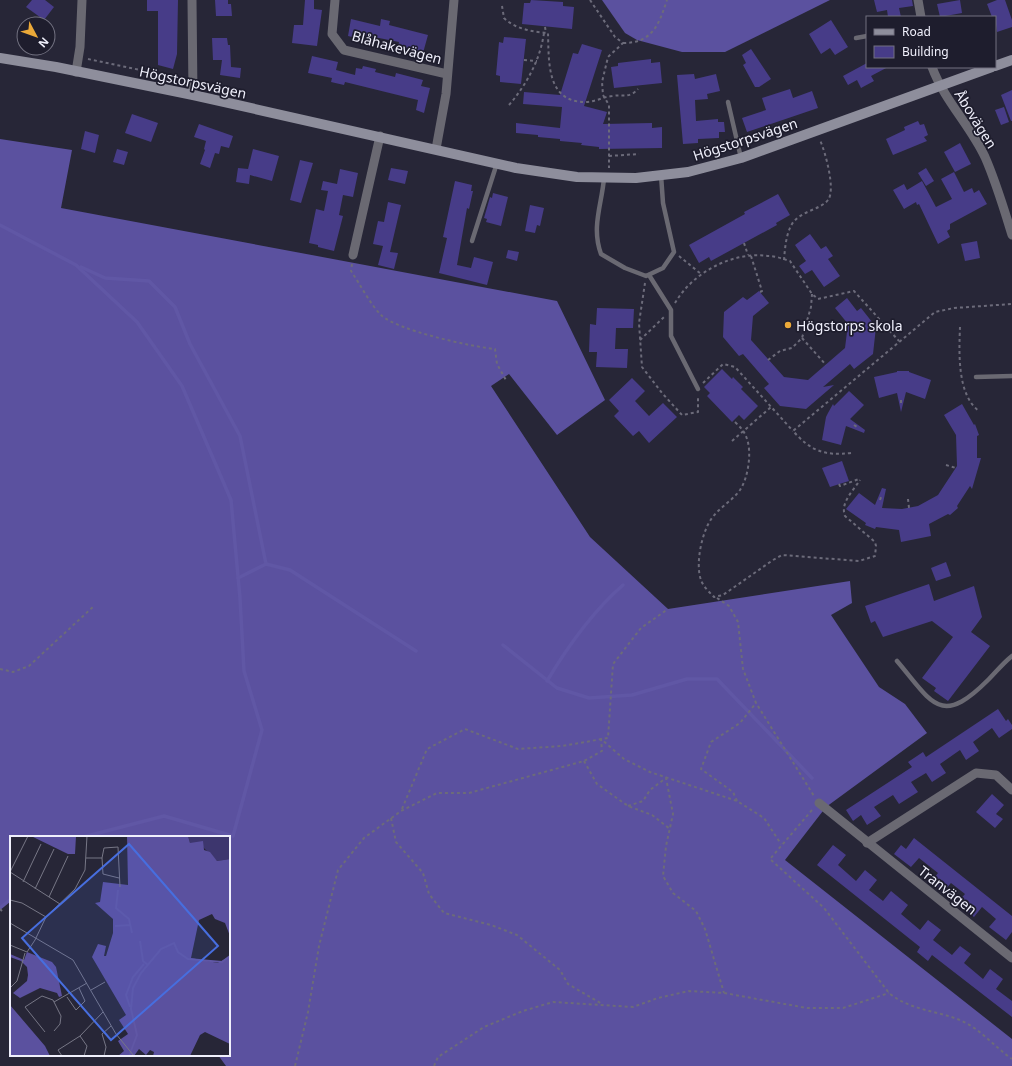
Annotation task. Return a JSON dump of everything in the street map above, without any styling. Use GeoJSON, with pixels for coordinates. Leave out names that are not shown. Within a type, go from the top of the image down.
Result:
{"type":"FeatureCollection","features":[{"type":"Feature","properties":{"kind":"street"},"geometry":{"type":"LineString","coordinates":[[76,72],[82,24],[82,0]]}},
{"type":"Feature","properties":{"kind":"street"},"geometry":{"type":"LineString","coordinates":[[192,0],[193,95]]}},
{"type":"Feature","properties":{"kind":"street","name":"Blåhakevägen"},"geometry":{"type":"LineString","coordinates":[[335,0],[332,34],[344,50],[447,74]]}},
{"type":"Feature","properties":{"kind":"street"},"geometry":{"type":"LineString","coordinates":[[436,149],[446,94],[454,0]]}},
{"type":"Feature","properties":{"kind":"street"},"geometry":{"type":"LineString","coordinates":[[918,0],[921,16]]}},
{"type":"Feature","properties":{"kind":"street","name":"Högstorpsvägen"},"geometry":{"type":"LineString","coordinates":[[0,58],[193,95],[548,174],[606,173],[636,178],[688,172],[741,158],[989,68]]}},
{"type":"Feature","properties":{"kind":"street"},"geometry":{"type":"LineString","coordinates":[[996,66],[1012,60]]}},
{"type":"Feature","properties":{"kind":"street","name":"Åbovägen"},"geometry":{"type":"LineString","coordinates":[[932,68],[940,86],[962,117],[985,157],[1012,235]]}},
{"type":"Feature","properties":{"kind":"street"},"geometry":{"type":"LineString","coordinates":[[353,255],[380,136]]}},
{"type":"Feature","properties":{"kind":"street"},"geometry":{"type":"LineString","coordinates":[[867,844],[976,773],[996,775],[1012,790]]}},
{"type":"Feature","properties":{"kind":"street","name":"Tranvägen"},"geometry":{"type":"LineString","coordinates":[[819,803],[867,844],[1012,958]]}},
{"type":"Feature","properties":{"kind":"lane"},"geometry":{"type":"LineString","coordinates":[[856,38],[866,36]]}},
{"type":"Feature","properties":{"kind":"lane"},"geometry":{"type":"LineString","coordinates":[[728,102],[741,158]]}},
{"type":"Feature","properties":{"kind":"lane"},"geometry":{"type":"LineString","coordinates":[[472,241],[496,163]]}},
{"type":"Feature","properties":{"kind":"lane"},"geometry":{"type":"LineString","coordinates":[[606,173],[598,209],[596,241],[601,254],[625,268],[647,275],[671,310],[671,336],[698,388]]}},
{"type":"Feature","properties":{"kind":"lane"},"geometry":{"type":"LineString","coordinates":[[647,275],[663,268],[674,252],[663,203],[661,175]]}},
{"type":"Feature","properties":{"kind":"lane"},"geometry":{"type":"LineString","coordinates":[[976,377],[1012,376]]}},
{"type":"Feature","properties":{"kind":"lane"},"geometry":{"type":"LineString","coordinates":[[897,660],[928,697],[940,706],[954,706],[966,699],[1012,656]]}},
{"type":"Feature","properties":{"kind":"path"},"geometry":{"type":"LineString","coordinates":[[590,0],[615,37],[623,43]]}},
{"type":"Feature","properties":{"kind":"path"},"geometry":{"type":"LineString","coordinates":[[617,169],[606,173],[609,156],[609,105],[605,98],[602,82],[608,57],[623,43],[638,41],[650,34],[659,24],[667,0]]}},
{"type":"Feature","properties":{"kind":"path"},"geometry":{"type":"LineString","coordinates":[[502,6],[504,18],[508,23],[520,28],[548,33],[552,80],[557,88],[571,99],[578,101],[605,98],[613,95],[627,96],[634,94],[638,89]]}},
{"type":"Feature","properties":{"kind":"path"},"geometry":{"type":"LineString","coordinates":[[509,105],[522,88],[537,61],[542,47],[546,26]]}},
{"type":"Feature","properties":{"kind":"path"},"geometry":{"type":"LineString","coordinates":[[78,56],[192,81]]}},
{"type":"Feature","properties":{"kind":"path"},"geometry":{"type":"LineString","coordinates":[[524,60],[537,61]]}},
{"type":"Feature","properties":{"kind":"path"},"geometry":{"type":"LineString","coordinates":[[784,260],[787,236],[792,223],[804,213],[828,200],[831,193],[829,175],[819,138],[825,136]]}},
{"type":"Feature","properties":{"kind":"path"},"geometry":{"type":"LineString","coordinates":[[609,156],[639,154]]}},
{"type":"Feature","properties":{"kind":"path"},"geometry":{"type":"LineString","coordinates":[[744,243],[762,290],[760,292]]}},
{"type":"Feature","properties":{"kind":"path"},"geometry":{"type":"LineString","coordinates":[[674,252],[702,274]]}},
{"type":"Feature","properties":{"kind":"path"},"geometry":{"type":"LineString","coordinates":[[353,255],[351,271],[381,315],[401,327],[475,347],[495,348],[497,364],[507,382]]}},
{"type":"Feature","properties":{"kind":"path"},"geometry":{"type":"LineString","coordinates":[[640,340],[671,310],[681,293],[702,274],[722,262],[750,256],[769,256],[790,261],[812,294],[818,299],[854,291],[899,341]]}},
{"type":"Feature","properties":{"kind":"path"},"geometry":{"type":"LineString","coordinates":[[647,275],[639,323],[642,367],[662,394],[682,415],[698,412],[698,388],[723,364],[728,365],[735,367],[802,441],[813,449],[827,454],[851,453]]}},
{"type":"Feature","properties":{"kind":"path"},"geometry":{"type":"LineString","coordinates":[[768,360],[780,351],[792,348],[802,338],[809,313],[812,294]]}},
{"type":"Feature","properties":{"kind":"path"},"geometry":{"type":"LineString","coordinates":[[793,431],[935,312],[954,308],[1012,304]]}},
{"type":"Feature","properties":{"kind":"path"},"geometry":{"type":"LineString","coordinates":[[960,327],[959,360],[963,383],[969,400],[979,411]]}},
{"type":"Feature","properties":{"kind":"path"},"geometry":{"type":"LineString","coordinates":[[802,338],[826,365]]}},
{"type":"Feature","properties":{"kind":"path"},"geometry":{"type":"LineString","coordinates":[[901,403],[902,399]]}},
{"type":"Feature","properties":{"kind":"path"},"geometry":{"type":"LineString","coordinates":[[732,441],[772,407]]}},
{"type":"Feature","properties":{"kind":"path"},"geometry":{"type":"LineString","coordinates":[[735,422],[744,431],[748,441],[745,478],[740,490],[712,518],[702,538],[700,579],[706,589],[714,597],[730,606],[738,622],[743,669],[756,703],[819,803],[805,815],[770,859],[824,908],[889,993],[897,1000],[920,1010],[949,1015],[967,1023],[982,1033],[994,1047],[1012,1060]]}},
{"type":"Feature","properties":{"kind":"path"},"geometry":{"type":"LineString","coordinates":[[946,466],[956,468]]}},
{"type":"Feature","properties":{"kind":"path"},"geometry":{"type":"LineString","coordinates":[[717,598],[782,555],[859,561],[875,556],[875,542],[845,516],[843,511],[843,506],[860,479],[840,486],[839,484]]}},
{"type":"Feature","properties":{"kind":"path"},"geometry":{"type":"LineString","coordinates":[[908,499],[909,508]]}},
{"type":"Feature","properties":{"kind":"path"},"geometry":{"type":"LineString","coordinates":[[0,669],[13,672],[29,666],[94,606]]}},
{"type":"Feature","properties":{"kind":"path"},"geometry":{"type":"LineString","coordinates":[[401,811],[427,748],[465,729],[518,749],[562,746],[608,738],[613,664],[641,628],[668,609]]}},
{"type":"Feature","properties":{"kind":"path"},"geometry":{"type":"LineString","coordinates":[[737,801],[733,792],[701,769],[712,742],[740,723],[756,703]]}},
{"type":"Feature","properties":{"kind":"path"},"geometry":{"type":"LineString","coordinates":[[295,1066],[308,1012],[318,946],[332,900],[338,870],[364,838],[401,811],[437,793],[469,793],[584,761],[602,751],[601,740]]}},
{"type":"Feature","properties":{"kind":"path"},"geometry":{"type":"LineString","coordinates":[[601,740],[624,759],[666,778],[737,801],[764,818],[781,844]]}},
{"type":"Feature","properties":{"kind":"path"},"geometry":{"type":"LineString","coordinates":[[584,761],[597,784],[628,806],[652,815],[670,829]]}},
{"type":"Feature","properties":{"kind":"path"},"geometry":{"type":"LineString","coordinates":[[628,806],[643,801],[650,790],[666,778]]}},
{"type":"Feature","properties":{"kind":"path"},"geometry":{"type":"LineString","coordinates":[[666,778],[673,814],[666,846],[663,876],[673,893],[696,911],[705,929],[724,993]]}},
{"type":"Feature","properties":{"kind":"path"},"geometry":{"type":"LineString","coordinates":[[391,818],[396,842],[423,873],[429,894],[444,913],[491,925],[517,935],[560,970],[568,984],[602,1004]]}},
{"type":"Feature","properties":{"kind":"path"},"geometry":{"type":"LineString","coordinates":[[434,1066],[438,1057],[458,1042],[484,1027],[523,1011],[553,1002],[633,1007],[658,998],[689,991],[724,993],[807,1008],[843,1008],[889,993]]}},
{"type":"Feature","properties":{"kind":"shaded area"},"geometry":{"type":"Polygon","coordinates":[[[602,0],[830,0],[725,52],[682,52],[637,40],[625,33],[602,0]]]}},
{"type":"Feature","properties":{"kind":"shaded area"},"geometry":{"type":"Polygon","coordinates":[[[0,139],[72,150],[61,208],[557,301],[605,400],[557,435],[509,374],[491,386],[590,537],[668,609],[850,581],[852,603],[831,615],[879,687],[905,704],[927,733],[826,807],[785,860],[1012,1039],[1012,1066],[226,1066],[219,1056],[230,1056],[230,836],[10,836],[10,900],[0,908],[0,139]]]}},
{"type":"Feature","properties":{"kind":"building"},"geometry":{"type":"Polygon","coordinates":[[[32,0],[45,0],[54,7],[47,16],[38,16],[26,7],[32,0]]]}},
{"type":"Feature","properties":{"kind":"building"},"geometry":{"type":"Polygon","coordinates":[[[147,0],[178,0],[177,54],[173,69],[158,65],[158,11],[147,11],[147,0]]]}},
{"type":"Feature","properties":{"kind":"building"},"geometry":{"type":"Polygon","coordinates":[[[215,0],[228,0],[228,4],[231,4],[232,16],[216,16],[215,0]]]}},
{"type":"Feature","properties":{"kind":"building"},"geometry":{"type":"Polygon","coordinates":[[[305,0],[314,0],[314,9],[322,10],[317,46],[292,43],[294,25],[303,25],[305,0]]]}},
{"type":"Feature","properties":{"kind":"building"},"geometry":{"type":"Polygon","coordinates":[[[531,0],[563,2],[563,6],[574,7],[572,29],[522,24],[524,3],[530,3],[531,0]]]}},
{"type":"Feature","properties":{"kind":"building"},"geometry":{"type":"Polygon","coordinates":[[[874,0],[912,0],[913,6],[899,8],[901,16],[888,16],[887,10],[877,12],[874,0]]]}},
{"type":"Feature","properties":{"kind":"building"},"geometry":{"type":"Polygon","coordinates":[[[960,0],[962,13],[940,16],[937,4],[960,0]]]}},
{"type":"Feature","properties":{"kind":"building"},"geometry":{"type":"Polygon","coordinates":[[[997,0],[1005,0],[1012,20],[1012,27],[997,32],[996,16],[992,16],[987,4],[997,0]]]}},
{"type":"Feature","properties":{"kind":"building"},"geometry":{"type":"Polygon","coordinates":[[[351,19],[380,26],[381,19],[390,21],[389,25],[428,35],[423,53],[398,47],[399,42],[374,37],[373,42],[348,36],[351,19]]]}},
{"type":"Feature","properties":{"kind":"building"},"geometry":{"type":"Polygon","coordinates":[[[831,20],[848,47],[835,55],[830,48],[821,54],[809,34],[831,20]]]}},
{"type":"Feature","properties":{"kind":"building"},"geometry":{"type":"Polygon","coordinates":[[[504,37],[526,39],[521,84],[500,82],[500,76],[496,75],[499,42],[503,43],[504,37]]]}},
{"type":"Feature","properties":{"kind":"building"},"geometry":{"type":"Polygon","coordinates":[[[212,38],[227,38],[228,45],[230,45],[231,67],[241,68],[240,78],[220,75],[222,60],[213,60],[212,38]]]}},
{"type":"Feature","properties":{"kind":"building"},"geometry":{"type":"Polygon","coordinates":[[[582,44],[602,50],[584,106],[607,112],[603,124],[652,123],[652,128],[662,127],[662,148],[599,149],[599,147],[581,145],[582,143],[538,137],[538,135],[516,133],[516,123],[560,128],[562,107],[523,104],[524,92],[560,95],[573,53],[578,54],[582,44]]]}},
{"type":"Feature","properties":{"kind":"building"},"geometry":{"type":"Polygon","coordinates":[[[751,49],[771,79],[759,87],[755,87],[743,65],[746,63],[742,55],[751,49]]]}},
{"type":"Feature","properties":{"kind":"building"},"geometry":{"type":"Polygon","coordinates":[[[312,56],[338,62],[336,70],[355,75],[356,68],[362,69],[363,66],[376,69],[375,72],[395,77],[396,73],[423,80],[421,86],[430,88],[424,113],[416,110],[418,100],[345,82],[344,85],[331,82],[332,78],[308,73],[312,56]]]}},
{"type":"Feature","properties":{"kind":"building"},"geometry":{"type":"Polygon","coordinates":[[[651,59],[651,63],[660,62],[662,83],[614,88],[611,67],[618,66],[618,63],[651,59]]]}},
{"type":"Feature","properties":{"kind":"building"},"geometry":{"type":"Polygon","coordinates":[[[866,64],[866,68],[886,68],[871,76],[874,81],[861,88],[857,80],[848,85],[843,76],[866,64]]]}},
{"type":"Feature","properties":{"kind":"building"},"geometry":{"type":"Polygon","coordinates":[[[694,74],[695,79],[716,74],[720,91],[707,94],[708,99],[695,100],[696,121],[718,119],[718,122],[724,122],[725,132],[719,132],[719,138],[698,139],[698,143],[683,144],[677,75],[694,74]]]}},
{"type":"Feature","properties":{"kind":"building"},"geometry":{"type":"Polygon","coordinates":[[[790,89],[793,98],[812,91],[818,108],[747,132],[742,118],[766,110],[762,98],[790,89]]]}},
{"type":"Feature","properties":{"kind":"building"},"geometry":{"type":"Polygon","coordinates":[[[1012,90],[1012,121],[1011,121],[1001,95],[1012,90]]]}},
{"type":"Feature","properties":{"kind":"building"},"geometry":{"type":"Polygon","coordinates":[[[1004,107],[1009,122],[1001,125],[995,110],[1004,107]]]}},
{"type":"Feature","properties":{"kind":"building"},"geometry":{"type":"Polygon","coordinates":[[[132,114],[158,123],[151,142],[125,133],[132,114]]]}},
{"type":"Feature","properties":{"kind":"building"},"geometry":{"type":"Polygon","coordinates":[[[918,121],[920,125],[924,124],[928,135],[924,137],[927,141],[893,155],[886,139],[905,130],[904,127],[918,121]]]}},
{"type":"Feature","properties":{"kind":"building"},"geometry":{"type":"Polygon","coordinates":[[[199,124],[233,136],[229,148],[221,146],[219,154],[215,153],[210,168],[200,164],[205,150],[206,141],[194,137],[199,124]]]}},
{"type":"Feature","properties":{"kind":"building"},"geometry":{"type":"Polygon","coordinates":[[[85,131],[99,135],[95,153],[81,149],[85,131]]]}},
{"type":"Feature","properties":{"kind":"building"},"geometry":{"type":"Polygon","coordinates":[[[960,143],[971,164],[955,172],[944,152],[960,143]]]}},
{"type":"Feature","properties":{"kind":"building"},"geometry":{"type":"Polygon","coordinates":[[[117,149],[128,152],[124,165],[113,162],[117,149]]]}},
{"type":"Feature","properties":{"kind":"building"},"geometry":{"type":"Polygon","coordinates":[[[253,149],[279,156],[272,181],[250,175],[249,184],[236,182],[238,168],[248,169],[253,149]]]}},
{"type":"Feature","properties":{"kind":"building"},"geometry":{"type":"Polygon","coordinates":[[[300,160],[313,163],[301,203],[290,200],[300,160]]]}},
{"type":"Feature","properties":{"kind":"building"},"geometry":{"type":"Polygon","coordinates":[[[391,168],[408,171],[405,184],[388,180],[391,168]]]}},
{"type":"Feature","properties":{"kind":"building"},"geometry":{"type":"Polygon","coordinates":[[[926,168],[934,181],[926,186],[918,173],[926,168]]]}},
{"type":"Feature","properties":{"kind":"building"},"geometry":{"type":"Polygon","coordinates":[[[340,169],[358,173],[353,197],[343,195],[339,215],[343,216],[334,251],[309,243],[316,209],[324,211],[328,191],[321,190],[323,181],[337,184],[340,169]]]}},
{"type":"Feature","properties":{"kind":"building"},"geometry":{"type":"Polygon","coordinates":[[[954,172],[964,192],[972,188],[974,193],[979,190],[987,204],[950,224],[950,229],[947,231],[950,237],[938,244],[919,204],[917,205],[916,202],[904,209],[893,190],[904,184],[907,190],[922,181],[936,207],[952,199],[941,179],[954,172]]]}},
{"type":"Feature","properties":{"kind":"building"},"geometry":{"type":"Polygon","coordinates":[[[455,181],[472,185],[471,191],[473,191],[469,209],[467,208],[457,265],[471,268],[474,257],[493,262],[487,285],[439,273],[447,238],[443,237],[455,181]]]}},
{"type":"Feature","properties":{"kind":"building"},"geometry":{"type":"Polygon","coordinates":[[[493,193],[508,197],[501,226],[486,222],[487,219],[484,218],[490,197],[492,198],[493,193]]]}},
{"type":"Feature","properties":{"kind":"building"},"geometry":{"type":"Polygon","coordinates":[[[778,194],[790,215],[776,223],[777,225],[711,261],[709,257],[699,263],[689,245],[745,214],[744,212],[778,194]]]}},
{"type":"Feature","properties":{"kind":"building"},"geometry":{"type":"Polygon","coordinates":[[[388,202],[401,205],[390,252],[398,253],[394,269],[378,265],[383,246],[373,244],[378,221],[384,222],[388,202]]]}},
{"type":"Feature","properties":{"kind":"building"},"geometry":{"type":"Polygon","coordinates":[[[530,205],[544,208],[540,226],[537,225],[535,233],[525,231],[530,205]]]}},
{"type":"Feature","properties":{"kind":"building"},"geometry":{"type":"Polygon","coordinates":[[[810,234],[821,249],[826,246],[833,256],[828,259],[840,276],[824,287],[812,270],[805,274],[799,266],[806,261],[795,245],[810,234]]]}},
{"type":"Feature","properties":{"kind":"building"},"geometry":{"type":"Polygon","coordinates":[[[977,241],[980,258],[965,261],[961,244],[977,241]]]}},
{"type":"Feature","properties":{"kind":"building"},"geometry":{"type":"Polygon","coordinates":[[[508,250],[519,252],[517,261],[506,258],[508,250]]]}},
{"type":"Feature","properties":{"kind":"building"},"geometry":{"type":"Polygon","coordinates":[[[759,291],[769,303],[753,316],[751,340],[784,377],[808,380],[845,348],[848,324],[835,308],[847,298],[857,311],[861,308],[876,327],[873,354],[854,369],[850,364],[823,387],[834,385],[806,409],[780,406],[764,388],[769,384],[743,354],[739,356],[723,337],[724,312],[743,297],[747,300],[759,291]]]}},
{"type":"Feature","properties":{"kind":"building"},"geometry":{"type":"Polygon","coordinates":[[[597,308],[634,309],[633,328],[616,328],[615,349],[628,349],[627,368],[596,367],[597,352],[589,352],[590,324],[596,325],[597,308]]]}},
{"type":"Feature","properties":{"kind":"building"},"geometry":{"type":"Polygon","coordinates":[[[722,369],[743,387],[741,389],[758,406],[744,420],[739,415],[732,422],[707,396],[710,393],[704,387],[722,369]]]}},
{"type":"Feature","properties":{"kind":"building"},"geometry":{"type":"Polygon","coordinates":[[[897,371],[909,371],[931,380],[925,399],[906,392],[901,412],[897,393],[879,398],[874,377],[897,371]]]}},
{"type":"Feature","properties":{"kind":"building"},"geometry":{"type":"Polygon","coordinates":[[[632,378],[645,391],[635,401],[649,416],[663,403],[677,417],[649,443],[639,431],[633,436],[614,416],[619,411],[609,400],[632,378]]]}},
{"type":"Feature","properties":{"kind":"building"},"geometry":{"type":"Polygon","coordinates":[[[849,391],[864,405],[850,419],[865,430],[864,433],[846,426],[841,445],[822,440],[828,413],[833,404],[834,406],[849,391]]]}},
{"type":"Feature","properties":{"kind":"building"},"geometry":{"type":"Polygon","coordinates":[[[962,404],[974,425],[975,424],[979,435],[977,436],[977,458],[981,458],[972,489],[970,486],[957,506],[958,508],[950,515],[948,514],[929,524],[931,536],[901,542],[899,530],[876,527],[875,529],[865,525],[866,523],[846,509],[859,493],[875,505],[882,488],[886,489],[882,508],[902,509],[918,506],[938,495],[957,466],[956,435],[944,415],[962,404]]]}},
{"type":"Feature","properties":{"kind":"building"},"geometry":{"type":"Polygon","coordinates":[[[842,461],[849,481],[830,487],[822,468],[842,461]]]}},
{"type":"Feature","properties":{"kind":"building"},"geometry":{"type":"Polygon","coordinates":[[[946,562],[951,576],[936,581],[931,568],[946,562]]]}},
{"type":"Feature","properties":{"kind":"building"},"geometry":{"type":"Polygon","coordinates":[[[929,584],[934,601],[974,586],[982,617],[971,632],[990,646],[948,701],[934,691],[936,688],[922,678],[953,637],[932,621],[883,637],[875,621],[871,623],[865,606],[929,584]]]}},
{"type":"Feature","properties":{"kind":"building"},"geometry":{"type":"Polygon","coordinates":[[[998,709],[1006,721],[1008,719],[1012,725],[1012,729],[999,738],[992,728],[973,742],[979,751],[966,760],[960,750],[940,764],[946,773],[932,782],[926,773],[911,782],[918,792],[899,804],[893,795],[874,807],[881,816],[867,825],[861,815],[853,821],[846,810],[912,767],[908,762],[923,752],[926,757],[998,709]]]}},
{"type":"Feature","properties":{"kind":"building"},"geometry":{"type":"Polygon","coordinates":[[[992,794],[1004,805],[996,814],[1003,819],[995,828],[976,812],[992,794]]]}},
{"type":"Feature","properties":{"kind":"building"},"geometry":{"type":"Polygon","coordinates":[[[914,838],[1012,916],[1012,932],[1006,940],[989,927],[996,919],[982,907],[974,917],[957,903],[965,894],[951,883],[943,892],[931,882],[938,873],[919,858],[911,867],[894,854],[901,845],[906,849],[914,838]]]}},
{"type":"Feature","properties":{"kind":"building"},"geometry":{"type":"Polygon","coordinates":[[[833,845],[846,855],[838,865],[856,881],[865,870],[877,880],[869,890],[883,901],[891,891],[908,905],[901,914],[920,930],[928,920],[941,930],[933,940],[952,955],[960,946],[971,954],[964,963],[983,979],[990,969],[1003,979],[996,989],[1012,1001],[1012,1017],[932,955],[928,961],[917,952],[920,947],[817,865],[833,845]]]}},
{"type":"Feature","properties":{"kind":"waterway"},"geometry":{"type":"LineString","coordinates":[[0,225],[76,265],[137,322],[182,386],[231,500],[240,598],[244,671],[262,730],[233,836],[164,816],[87,836]]}},
{"type":"Feature","properties":{"kind":"waterway"},"geometry":{"type":"LineString","coordinates":[[81,267],[105,278],[149,281],[175,307],[190,344],[240,436],[266,564]]}},
{"type":"Feature","properties":{"kind":"waterway"},"geometry":{"type":"LineString","coordinates":[[238,578],[266,564],[290,570],[416,651]]}},
{"type":"Feature","properties":{"kind":"waterway"},"geometry":{"type":"LineString","coordinates":[[547,681],[581,630],[601,606],[623,585]]}},
{"type":"Feature","properties":{"kind":"waterway"},"geometry":{"type":"LineString","coordinates":[[503,645],[557,688],[589,698],[632,695],[687,679],[717,679],[812,778]]}},
{"type":"Feature","properties":{"kind":"waterway"},"geometry":{"type":"LineString","coordinates":[[0,908],[10,900]]}},
{"type":"Feature","properties":{"kind":"place","name":"Högstorps skola"},"geometry":{"type":"Point","coordinates":[788,325]}}]}
